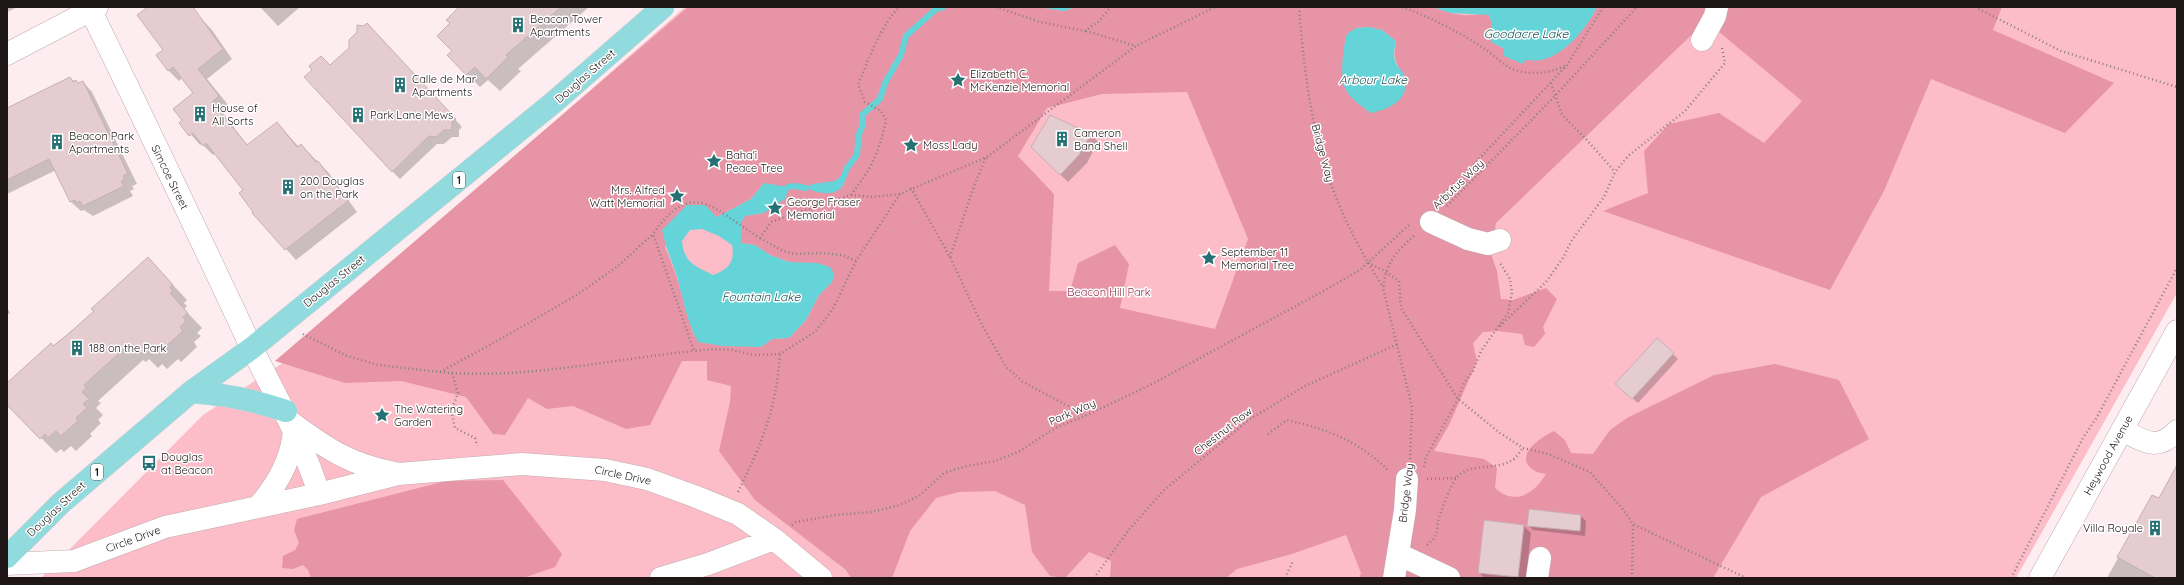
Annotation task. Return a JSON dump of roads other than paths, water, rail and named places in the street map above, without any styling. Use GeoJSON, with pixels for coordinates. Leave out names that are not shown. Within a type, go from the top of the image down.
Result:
{"type":"FeatureCollection","features":[{"type":"Feature","properties":{"kind":"main road","name":"Douglas Street"},"geometry":{"type":"LineString","coordinates":[[7,557],[61,503],[192,392],[252,348],[554,102],[663,7]]}},
{"type":"Feature","properties":{"kind":"main road"},"geometry":{"type":"LineString","coordinates":[[192,392],[222,394],[257,401],[290,421]]}},
{"type":"Feature","properties":{"kind":"street"},"geometry":{"type":"LineString","coordinates":[[1711,40],[1717,7]]}},
{"type":"Feature","properties":{"kind":"street","name":"Simcoe Street"},"geometry":{"type":"LineString","coordinates":[[93,9],[252,348]]}},
{"type":"Feature","properties":{"kind":"street"},"geometry":{"type":"LineString","coordinates":[[7,54],[93,9]]}},
{"type":"Feature","properties":{"kind":"street"},"geometry":{"type":"LineString","coordinates":[[1425,217],[1468,239],[1494,242]]}},
{"type":"Feature","properties":{"kind":"street","name":"Heywood Avenue"},"geometry":{"type":"LineString","coordinates":[[2040,578],[2122,430],[2175,341]]}},
{"type":"Feature","properties":{"kind":"street","name":"Circle Drive"},"geometry":{"type":"LineString","coordinates":[[252,348],[290,421],[311,467],[319,494]]}},
{"type":"Feature","properties":{"kind":"street","name":"Circle Drive"},"geometry":{"type":"LineString","coordinates":[[290,421],[317,442],[346,459],[371,469],[398,474]]}},
{"type":"Feature","properties":{"kind":"street"},"geometry":{"type":"LineString","coordinates":[[258,507],[271,491],[290,455],[290,421]]}},
{"type":"Feature","properties":{"kind":"street"},"geometry":{"type":"LineString","coordinates":[[2122,430],[2146,443],[2158,444],[2170,439],[2177,431]]}},
{"type":"Feature","properties":{"kind":"street","name":"Circle Drive"},"geometry":{"type":"LineString","coordinates":[[7,564],[74,560],[165,527],[319,494],[398,474],[522,464],[605,470],[646,479],[729,510],[738,514],[774,539],[821,578]]}},
{"type":"Feature","properties":{"kind":"street","name":"Bridge Way"},"geometry":{"type":"LineString","coordinates":[[1394,578],[1406,558],[1405,510],[1411,476]]}},
{"type":"Feature","properties":{"kind":"street"},"geometry":{"type":"LineString","coordinates":[[661,578],[708,564],[774,539]]}},
{"type":"Feature","properties":{"kind":"street"},"geometry":{"type":"LineString","coordinates":[[1406,558],[1449,578]]}},
{"type":"Feature","properties":{"kind":"water"},"geometry":{"type":"Polygon","coordinates":[[[1038,7],[1076,7],[1064,11],[1038,7]]]}},
{"type":"Feature","properties":{"kind":"water","name":"Goodacre Lake"},"geometry":{"type":"Polygon","coordinates":[[[1433,7],[1597,7],[1581,32],[1567,47],[1550,57],[1539,60],[1525,60],[1523,64],[1504,56],[1503,48],[1491,42],[1491,21],[1489,15],[1450,13],[1433,7]]]}},
{"type":"Feature","properties":{"kind":"water","name":"Arbour Lake"},"geometry":{"type":"Polygon","coordinates":[[[1369,27],[1382,30],[1396,41],[1394,58],[1404,74],[1405,84],[1404,91],[1397,102],[1385,109],[1371,113],[1357,103],[1348,94],[1344,85],[1342,71],[1344,46],[1347,34],[1356,28],[1369,27]]]}},
{"type":"Feature","properties":{"kind":"water"},"geometry":{"type":"Polygon","coordinates":[[[843,174],[846,177],[844,184],[836,192],[824,193],[806,188],[812,184],[835,181],[843,174]]]}},
{"type":"Feature","properties":{"kind":"water","name":"Fountain Lake"},"geometry":{"type":"Polygon","coordinates":[[[764,183],[788,187],[786,198],[764,213],[745,216],[741,223],[741,243],[755,245],[770,255],[789,262],[817,263],[830,267],[834,274],[832,282],[819,295],[806,320],[789,338],[772,339],[761,347],[723,346],[698,342],[688,319],[677,277],[662,230],[687,205],[705,205],[717,217],[751,199],[764,183]],[[702,229],[690,230],[682,241],[685,254],[688,259],[696,266],[713,275],[727,267],[733,256],[732,245],[719,236],[702,229]]]}},
{"type":"Feature","properties":{"kind":"waterway"},"geometry":{"type":"LineString","coordinates":[[844,176],[847,168],[857,155],[859,134],[862,127],[862,115],[880,99],[885,83],[901,55],[906,36],[936,9],[943,7]]}},
{"type":"Feature","properties":{"kind":"waterway"},"geometry":{"type":"LineString","coordinates":[[788,187],[795,186],[806,188]]}},
{"type":"Feature","properties":{"kind":"place","name":"Beacon Tower Apartments"},"geometry":{"type":"Point","coordinates":[518,25]}},
{"type":"Feature","properties":{"kind":"place","name":"Elizabeth C. McKenzie Memorial"},"geometry":{"type":"Point","coordinates":[958,80]}},
{"type":"Feature","properties":{"kind":"place","name":"Calle de Mar Apartments"},"geometry":{"type":"Point","coordinates":[400,85]}},
{"type":"Feature","properties":{"kind":"place","name":"House of All Sorts"},"geometry":{"type":"Point","coordinates":[200,114]}},
{"type":"Feature","properties":{"kind":"place","name":"Park Lane Mews"},"geometry":{"type":"Point","coordinates":[358,115]}},
{"type":"Feature","properties":{"kind":"place","name":"Cameron Band Shell"},"geometry":{"type":"Point","coordinates":[1062,139]}},
{"type":"Feature","properties":{"kind":"place","name":"Beacon Park Apartments"},"geometry":{"type":"Point","coordinates":[57,142]}},
{"type":"Feature","properties":{"kind":"place","name":"Moss Lady"},"geometry":{"type":"Point","coordinates":[911,145]}},
{"type":"Feature","properties":{"kind":"place","name":"Baha'i Peace Tree"},"geometry":{"type":"Point","coordinates":[714,161]}},
{"type":"Feature","properties":{"kind":"place","name":"200 Douglas on the Park"},"geometry":{"type":"Point","coordinates":[288,187]}},
{"type":"Feature","properties":{"kind":"place","name":"Mrs. Alfred Watt Memorial"},"geometry":{"type":"Point","coordinates":[677,196]}},
{"type":"Feature","properties":{"kind":"place","name":"George Fraser Memorial"},"geometry":{"type":"Point","coordinates":[775,208]}},
{"type":"Feature","properties":{"kind":"place","name":"September 11 Memorial Tree"},"geometry":{"type":"Point","coordinates":[1209,258]}},
{"type":"Feature","properties":{"kind":"place","name":"188 on the Park"},"geometry":{"type":"Point","coordinates":[77,348]}},
{"type":"Feature","properties":{"kind":"place","name":"The Watering Garden"},"geometry":{"type":"Point","coordinates":[382,415]}},
{"type":"Feature","properties":{"kind":"place","name":"Douglas at Beacon"},"geometry":{"type":"Point","coordinates":[149,463]}},
{"type":"Feature","properties":{"kind":"place","name":"Villa Royale"},"geometry":{"type":"Point","coordinates":[2155,528]}},
{"type":"Feature","properties":{"kind":"park label","name":"Beacon Hill Park"},"geometry":{"type":"Point","coordinates":[1109,292]}}]}
